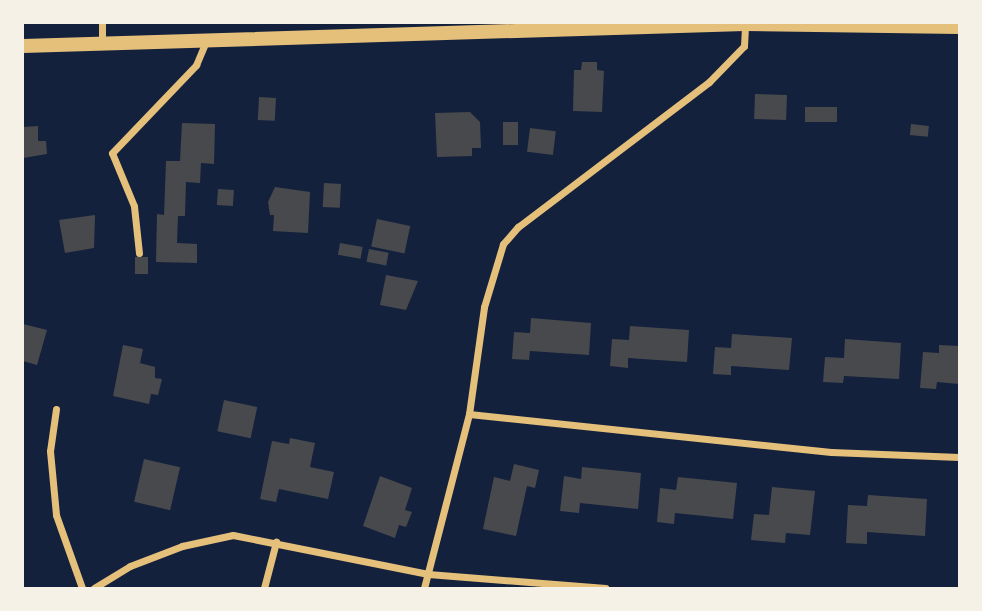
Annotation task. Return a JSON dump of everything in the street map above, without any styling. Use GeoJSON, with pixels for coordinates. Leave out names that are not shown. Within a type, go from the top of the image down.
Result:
{"type":"FeatureCollection","features":[{"type":"Feature","properties":{"kind":"main road"},"geometry":{"type":"LineString","coordinates":[[23,46],[745,24],[959,27]]}},
{"type":"Feature","properties":{"kind":"street"},"geometry":{"type":"LineString","coordinates":[[102,23],[102,43]]}},
{"type":"Feature","properties":{"kind":"street"},"geometry":{"type":"LineString","coordinates":[[424,588],[469,414],[484,307],[503,244],[538,211],[709,82],[744,46],[745,24]]}},
{"type":"Feature","properties":{"kind":"street"},"geometry":{"type":"LineString","coordinates":[[139,253],[134,206],[113,153],[196,65],[206,42]]}},
{"type":"Feature","properties":{"kind":"street"},"geometry":{"type":"LineString","coordinates":[[56,409],[50,451],[56,515],[82,588]]}},
{"type":"Feature","properties":{"kind":"street"},"geometry":{"type":"LineString","coordinates":[[469,414],[831,452],[959,457]]}},
{"type":"Feature","properties":{"kind":"street"},"geometry":{"type":"LineString","coordinates":[[94,588],[130,566],[182,546],[233,535],[428,574],[605,588]]}},
{"type":"Feature","properties":{"kind":"street"},"geometry":{"type":"LineString","coordinates":[[264,588],[275,542]]}},
{"type":"Feature","properties":{"kind":"building"},"geometry":{"type":"Polygon","coordinates":[[[582,62],[597,62],[597,70],[604,71],[602,112],[573,111],[574,70],[581,70],[582,62]]]}},
{"type":"Feature","properties":{"kind":"building"},"geometry":{"type":"Polygon","coordinates":[[[755,94],[787,95],[786,120],[754,119],[755,94]]]}},
{"type":"Feature","properties":{"kind":"building"},"geometry":{"type":"Polygon","coordinates":[[[259,97],[276,98],[275,121],[258,120],[259,97]]]}},
{"type":"Feature","properties":{"kind":"building"},"geometry":{"type":"Polygon","coordinates":[[[805,107],[837,107],[837,122],[805,122],[805,107]]]}},
{"type":"Feature","properties":{"kind":"building"},"geometry":{"type":"Polygon","coordinates":[[[470,112],[480,122],[481,148],[472,148],[472,156],[437,157],[435,113],[470,112]]]}},
{"type":"Feature","properties":{"kind":"building"},"geometry":{"type":"Polygon","coordinates":[[[503,122],[518,122],[518,145],[503,145],[503,122]]]}},
{"type":"Feature","properties":{"kind":"building"},"geometry":{"type":"Polygon","coordinates":[[[182,123],[215,124],[214,164],[201,163],[200,183],[186,182],[185,216],[178,216],[177,243],[197,244],[197,263],[156,262],[157,214],[164,215],[166,161],[180,161],[182,123]]]}},
{"type":"Feature","properties":{"kind":"building"},"geometry":{"type":"Polygon","coordinates":[[[911,124],[929,126],[928,137],[910,135],[911,124]]]}},
{"type":"Feature","properties":{"kind":"building"},"geometry":{"type":"Polygon","coordinates":[[[38,126],[38,141],[46,141],[47,154],[23,158],[23,127],[38,126]]]}},
{"type":"Feature","properties":{"kind":"building"},"geometry":{"type":"Polygon","coordinates":[[[530,128],[556,131],[553,155],[527,152],[530,128]]]}},
{"type":"Feature","properties":{"kind":"building"},"geometry":{"type":"Polygon","coordinates":[[[324,183],[341,184],[340,208],[323,207],[324,183]]]}},
{"type":"Feature","properties":{"kind":"building"},"geometry":{"type":"Polygon","coordinates":[[[275,187],[310,192],[308,233],[273,231],[274,215],[270,215],[268,202],[275,187]]]}},
{"type":"Feature","properties":{"kind":"building"},"geometry":{"type":"Polygon","coordinates":[[[218,189],[234,190],[233,206],[217,205],[218,189]]]}},
{"type":"Feature","properties":{"kind":"building"},"geometry":{"type":"Polygon","coordinates":[[[95,215],[94,248],[65,253],[59,220],[95,215]]]}},
{"type":"Feature","properties":{"kind":"building"},"geometry":{"type":"Polygon","coordinates":[[[377,219],[410,226],[404,253],[371,246],[377,219]]]}},
{"type":"Feature","properties":{"kind":"building"},"geometry":{"type":"Polygon","coordinates":[[[340,243],[363,247],[361,259],[338,255],[340,243]]]}},
{"type":"Feature","properties":{"kind":"building"},"geometry":{"type":"Polygon","coordinates":[[[369,249],[389,253],[386,266],[367,262],[369,249]]]}},
{"type":"Feature","properties":{"kind":"building"},"geometry":{"type":"Polygon","coordinates":[[[135,257],[148,257],[148,274],[135,274],[135,257]]]}},
{"type":"Feature","properties":{"kind":"building"},"geometry":{"type":"Polygon","coordinates":[[[386,275],[418,281],[406,310],[380,305],[386,275]]]}},
{"type":"Feature","properties":{"kind":"building"},"geometry":{"type":"Polygon","coordinates":[[[531,318],[591,323],[589,355],[530,351],[529,360],[512,359],[514,332],[530,333],[531,318]]]}},
{"type":"Feature","properties":{"kind":"building"},"geometry":{"type":"Polygon","coordinates":[[[23,324],[47,330],[37,365],[23,361],[23,324]]]}},
{"type":"Feature","properties":{"kind":"building"},"geometry":{"type":"Polygon","coordinates":[[[630,326],[689,330],[687,362],[628,358],[628,368],[610,366],[612,339],[629,340],[630,326]]]}},
{"type":"Feature","properties":{"kind":"building"},"geometry":{"type":"Polygon","coordinates":[[[732,334],[792,338],[789,370],[731,366],[731,375],[713,374],[715,347],[731,348],[732,334]]]}},
{"type":"Feature","properties":{"kind":"building"},"geometry":{"type":"Polygon","coordinates":[[[845,339],[901,343],[899,379],[844,376],[843,383],[823,382],[825,357],[844,358],[845,339]]]}},
{"type":"Feature","properties":{"kind":"building"},"geometry":{"type":"Polygon","coordinates":[[[123,345],[143,349],[140,363],[155,367],[155,378],[162,379],[158,395],[151,394],[149,404],[113,396],[123,345]]]}},
{"type":"Feature","properties":{"kind":"building"},"geometry":{"type":"Polygon","coordinates":[[[939,345],[959,346],[959,384],[937,382],[936,389],[920,388],[923,352],[939,353],[939,345]]]}},
{"type":"Feature","properties":{"kind":"building"},"geometry":{"type":"Polygon","coordinates":[[[224,400],[257,407],[251,438],[217,431],[224,400]]]}},
{"type":"Feature","properties":{"kind":"building"},"geometry":{"type":"Polygon","coordinates":[[[290,438],[315,443],[310,467],[334,472],[328,499],[279,489],[276,502],[260,499],[272,441],[289,444],[290,438]]]}},
{"type":"Feature","properties":{"kind":"building"},"geometry":{"type":"Polygon","coordinates":[[[144,459],[180,467],[170,510],[134,502],[144,459]]]}},
{"type":"Feature","properties":{"kind":"building"},"geometry":{"type":"Polygon","coordinates":[[[514,464],[539,470],[535,488],[527,486],[516,536],[483,529],[494,477],[510,481],[514,464]]]}},
{"type":"Feature","properties":{"kind":"building"},"geometry":{"type":"Polygon","coordinates":[[[582,467],[641,473],[638,509],[580,503],[579,513],[560,511],[564,476],[581,479],[582,467]]]}},
{"type":"Feature","properties":{"kind":"building"},"geometry":{"type":"Polygon","coordinates":[[[380,476],[412,488],[405,510],[412,512],[406,527],[399,525],[395,538],[363,526],[380,476]]]}},
{"type":"Feature","properties":{"kind":"building"},"geometry":{"type":"Polygon","coordinates":[[[678,477],[737,483],[733,519],[675,513],[674,524],[657,522],[660,488],[676,490],[678,477]]]}},
{"type":"Feature","properties":{"kind":"building"},"geometry":{"type":"Polygon","coordinates":[[[772,487],[815,491],[810,535],[786,533],[785,543],[751,540],[754,514],[769,515],[772,487]]]}},
{"type":"Feature","properties":{"kind":"building"},"geometry":{"type":"Polygon","coordinates":[[[868,495],[927,499],[925,536],[867,532],[867,544],[846,543],[848,505],[867,506],[868,495]]]}}]}
